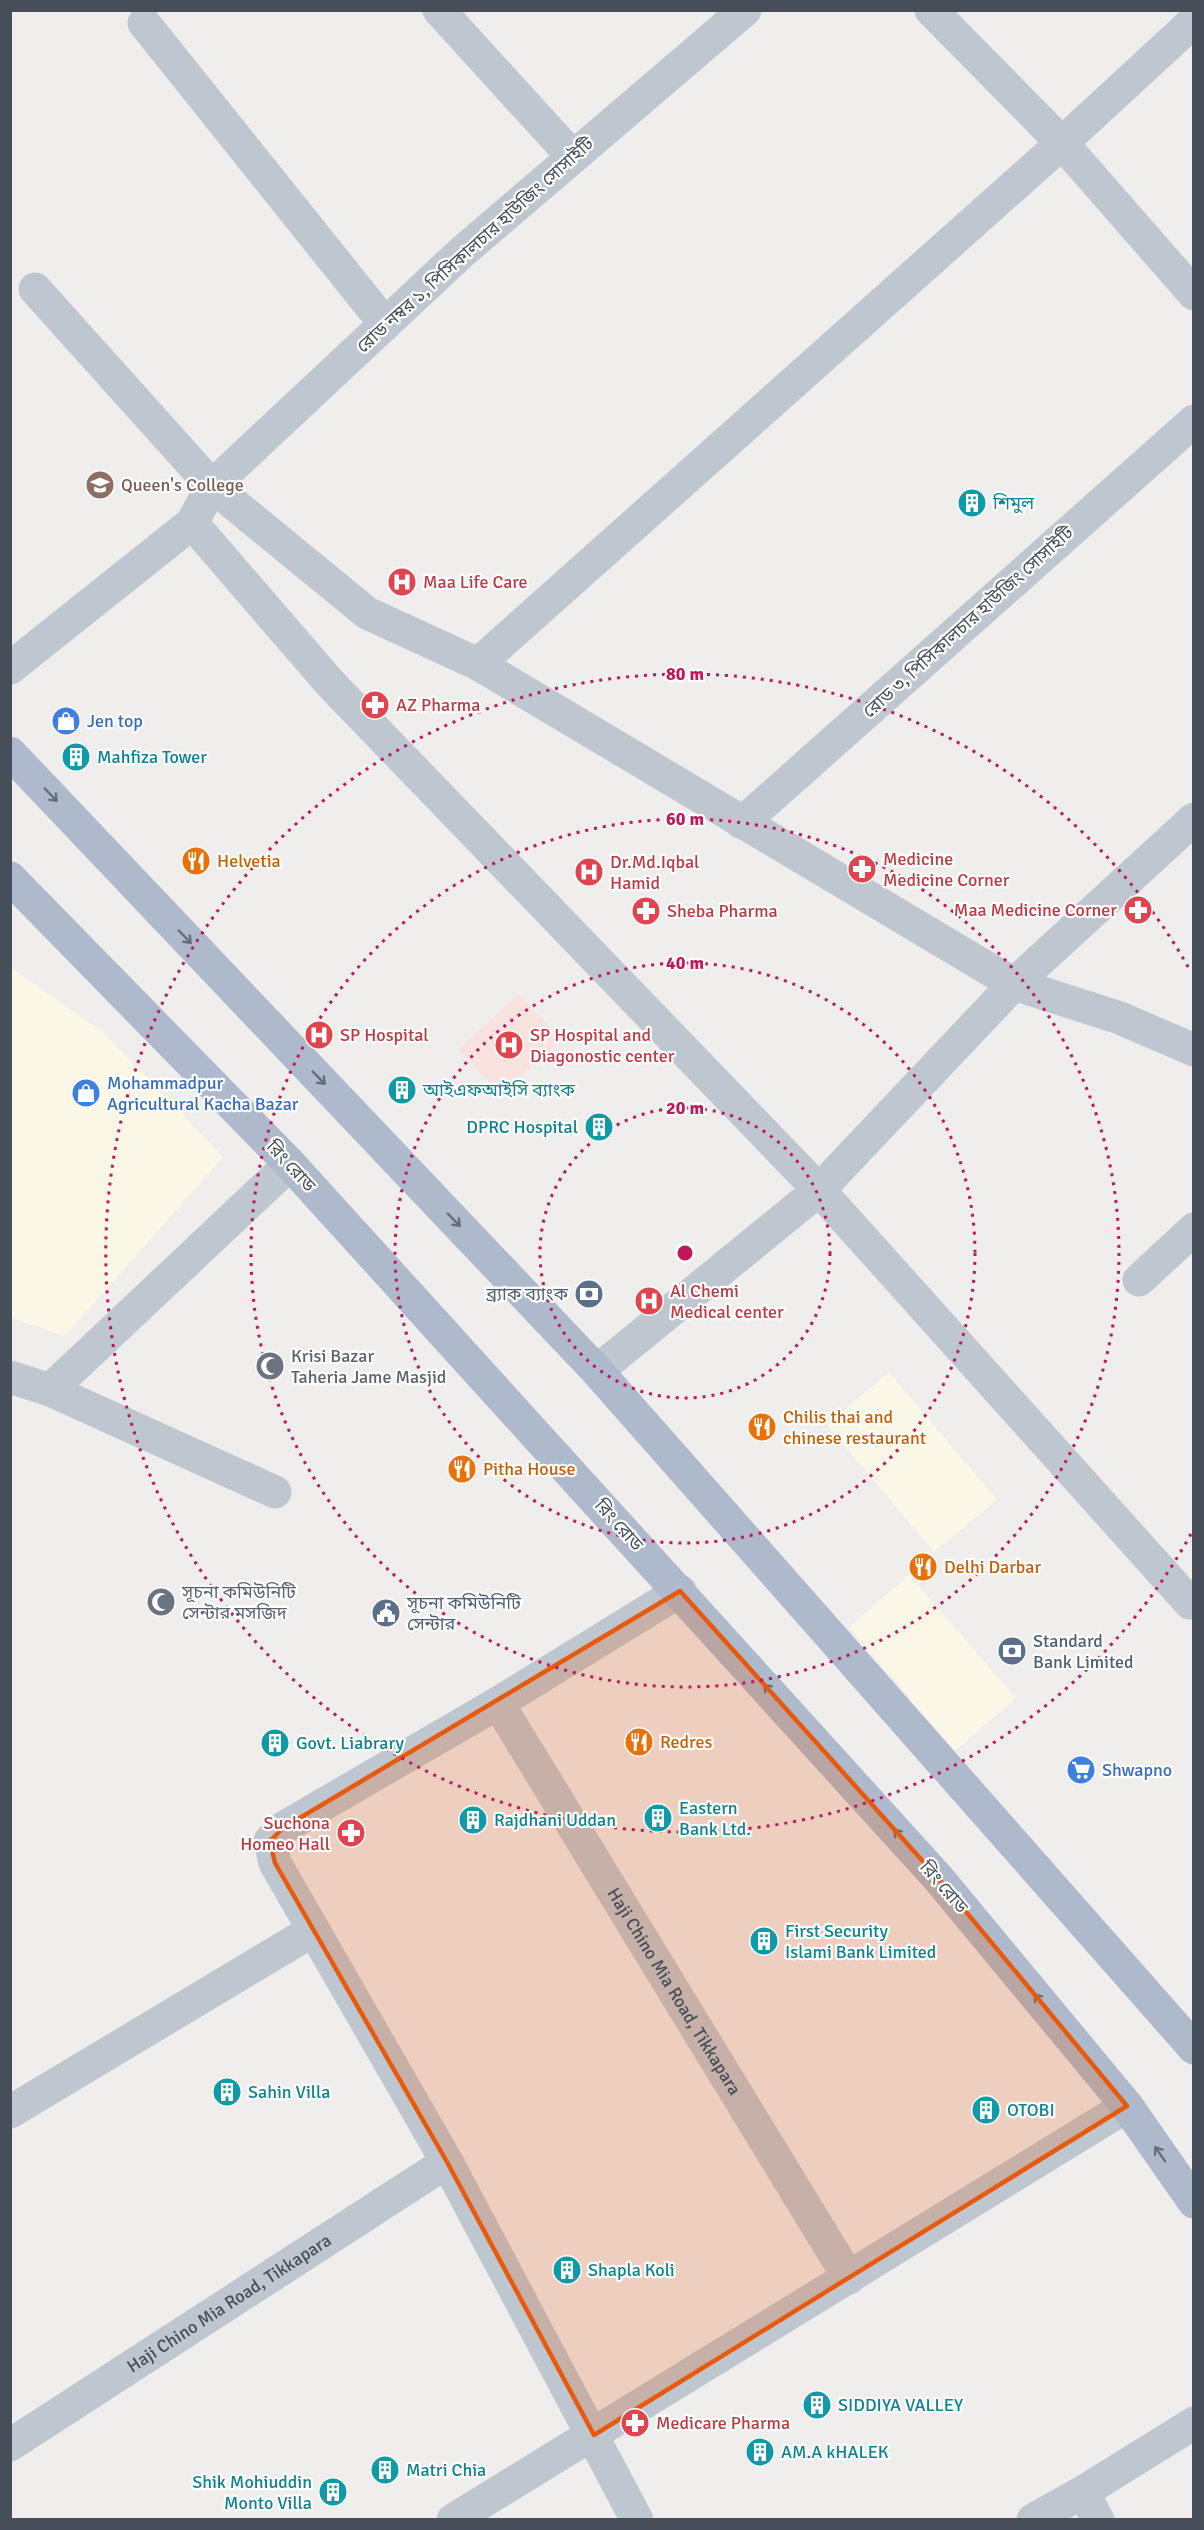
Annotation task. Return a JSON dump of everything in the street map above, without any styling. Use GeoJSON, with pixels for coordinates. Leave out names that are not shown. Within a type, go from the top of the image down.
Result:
{"type":"FeatureCollection","features":[{"type":"Feature","properties":{"kind":"main road"},"geometry":{"type":"LineString","coordinates":[[10,753],[597,1371],[1194,2048]]}},
{"type":"Feature","properties":{"kind":"main road","name":"রিং রোড"},"geometry":{"type":"LineString","coordinates":[[10,878],[290,1164],[680,1591],[938,1878],[1127,2106],[1194,2202]]}},
{"type":"Feature","properties":{"kind":"street"},"geometry":{"type":"LineString","coordinates":[[439,10],[573,157]]}},
{"type":"Feature","properties":{"kind":"street","name":"রোড নম্বর ১, পিসিকালচার হাউজিং সোসাইটি"},"geometry":{"type":"LineString","coordinates":[[192,523],[212,486],[461,253],[745,10]]}},
{"type":"Feature","properties":{"kind":"street"},"geometry":{"type":"LineString","coordinates":[[931,10],[1062,143],[1194,294]]}},
{"type":"Feature","properties":{"kind":"street"},"geometry":{"type":"LineString","coordinates":[[478,664],[1062,143],[1194,21]]}},
{"type":"Feature","properties":{"kind":"street"},"geometry":{"type":"LineString","coordinates":[[144,23],[385,324]]}},
{"type":"Feature","properties":{"kind":"street"},"geometry":{"type":"LineString","coordinates":[[35,289],[212,486],[367,613],[478,664],[1014,984],[1120,1018],[1194,1050]]}},
{"type":"Feature","properties":{"kind":"street","name":"রোড ৩, পিসিকালচার হাউজিং সোসাইটি"},"geometry":{"type":"LineString","coordinates":[[742,823],[1194,421]]}},
{"type":"Feature","properties":{"kind":"street"},"geometry":{"type":"LineString","coordinates":[[10,668],[192,523],[330,683],[819,1190],[1190,1603]]}},
{"type":"Feature","properties":{"kind":"street"},"geometry":{"type":"LineString","coordinates":[[597,1371],[819,1190],[1014,984],[1194,819]]}},
{"type":"Feature","properties":{"kind":"street"},"geometry":{"type":"LineString","coordinates":[[51,1390],[290,1164]]}},
{"type":"Feature","properties":{"kind":"street"},"geometry":{"type":"LineString","coordinates":[[1139,1280],[1194,1228]]}},
{"type":"Feature","properties":{"kind":"street"},"geometry":{"type":"LineString","coordinates":[[10,1377],[51,1390],[275,1492]]}},
{"type":"Feature","properties":{"kind":"street"},"geometry":{"type":"LineString","coordinates":[[637,2520],[594,2435],[447,2162],[312,1931],[275,1863],[270,1840],[283,1828],[498,1703],[680,1591]]}},
{"type":"Feature","properties":{"kind":"street","name":"Haji Chino Mia Road, Tikkapara"},"geometry":{"type":"LineString","coordinates":[[498,1703],[849,2278]]}},
{"type":"Feature","properties":{"kind":"street"},"geometry":{"type":"LineString","coordinates":[[10,2112],[312,1931]]}},
{"type":"Feature","properties":{"kind":"street"},"geometry":{"type":"LineString","coordinates":[[453,2520],[1127,2106]]}},
{"type":"Feature","properties":{"kind":"street","name":"Haji Chino Mia Road, Tikkapara"},"geometry":{"type":"LineString","coordinates":[[10,2445],[447,2162]]}},
{"type":"Feature","properties":{"kind":"street"},"geometry":{"type":"LineString","coordinates":[[1033,2520],[1090,2506],[1194,2423]]}},
{"type":"Feature","properties":{"kind":"highlighted area"},"geometry":{"type":"Polygon","coordinates":[[[680,1591],[938,1878],[1127,2106],[594,2435],[447,2162],[275,1863],[270,1841],[283,1828],[680,1591]]]}},
{"type":"Feature","properties":{"kind":"shaded area","name":"Mohammadpur Agricultural Kacha Bazar"},"geometry":{"type":"Polygon","coordinates":[[[11,968],[101,1030],[223,1157],[65,1336],[11,1318],[11,968]]]}},
{"type":"Feature","properties":{"kind":"shaded area","name":"SP Hospital and Diagonostic center"},"geometry":{"type":"Polygon","coordinates":[[[519,994],[561,1040],[500,1095],[458,1050],[519,994]]]}},
{"type":"Feature","properties":{"kind":"shaded area"},"geometry":{"type":"Polygon","coordinates":[[[889,1372],[997,1500],[934,1552],[827,1425],[889,1372]]]}},
{"type":"Feature","properties":{"kind":"shaded area"},"geometry":{"type":"Polygon","coordinates":[[[909,1575],[1016,1698],[955,1751],[849,1627],[909,1575]]]}},
{"type":"Feature","properties":{"kind":"place","name":"Queen's College"},"geometry":{"type":"Point","coordinates":[100,485]}},
{"type":"Feature","properties":{"kind":"place","name":"শিমুল"},"geometry":{"type":"Point","coordinates":[972,503]}},
{"type":"Feature","properties":{"kind":"place","name":"Maa Life Care"},"geometry":{"type":"Point","coordinates":[402,582]}},
{"type":"Feature","properties":{"kind":"place","name":"AZ Pharma"},"geometry":{"type":"Point","coordinates":[375,705]}},
{"type":"Feature","properties":{"kind":"place","name":"Jen top"},"geometry":{"type":"Point","coordinates":[66,721]}},
{"type":"Feature","properties":{"kind":"place","name":"Mahfiza Tower"},"geometry":{"type":"Point","coordinates":[76,757]}},
{"type":"Feature","properties":{"kind":"place","name":"Helvetia"},"geometry":{"type":"Point","coordinates":[196,861]}},
{"type":"Feature","properties":{"kind":"place","name":"Medicine Medicine Corner"},"geometry":{"type":"Point","coordinates":[862,869]}},
{"type":"Feature","properties":{"kind":"place","name":"Dr.Md.Iqbal Hamid"},"geometry":{"type":"Point","coordinates":[589,872]}},
{"type":"Feature","properties":{"kind":"place","name":"Maa Medicine Corner"},"geometry":{"type":"Point","coordinates":[1138,910]}},
{"type":"Feature","properties":{"kind":"place","name":"Sheba Pharma"},"geometry":{"type":"Point","coordinates":[646,911]}},
{"type":"Feature","properties":{"kind":"place","name":"SP Hospital"},"geometry":{"type":"Point","coordinates":[319,1035]}},
{"type":"Feature","properties":{"kind":"place","name":"SP Hospital and Diagonostic center"},"geometry":{"type":"Point","coordinates":[509,1045]}},
{"type":"Feature","properties":{"kind":"place","name":"আইএফআইসি ব্যাংক"},"geometry":{"type":"Point","coordinates":[402,1090]}},
{"type":"Feature","properties":{"kind":"place","name":"Mohammadpur Agricultural Kacha Bazar"},"geometry":{"type":"Point","coordinates":[86,1093]}},
{"type":"Feature","properties":{"kind":"place","name":"DPRC Hospital"},"geometry":{"type":"Point","coordinates":[599,1127]}},
{"type":"Feature","properties":{"kind":"place","name":"ব্র্যাক ব্যাংক"},"geometry":{"type":"Point","coordinates":[589,1294]}},
{"type":"Feature","properties":{"kind":"place","name":"Al Chemi Medical center"},"geometry":{"type":"Point","coordinates":[649,1301]}},
{"type":"Feature","properties":{"kind":"place","name":"Krisi Bazar Taheria Jame Masjid"},"geometry":{"type":"Point","coordinates":[270,1366]}},
{"type":"Feature","properties":{"kind":"place","name":"Chilis thai and chinese restaurant"},"geometry":{"type":"Point","coordinates":[762,1427]}},
{"type":"Feature","properties":{"kind":"place","name":"Pitha House"},"geometry":{"type":"Point","coordinates":[462,1469]}},
{"type":"Feature","properties":{"kind":"place","name":"Delhi Darbar"},"geometry":{"type":"Point","coordinates":[923,1567]}},
{"type":"Feature","properties":{"kind":"place","name":"সূচনা কমিউনিটি সেন্টার মসজিদ"},"geometry":{"type":"Point","coordinates":[161,1602]}},
{"type":"Feature","properties":{"kind":"place","name":"সূচনা কমিউনিটি সেন্টার"},"geometry":{"type":"Point","coordinates":[386,1613]}},
{"type":"Feature","properties":{"kind":"place","name":"Standard Bank Limited"},"geometry":{"type":"Point","coordinates":[1012,1651]}},
{"type":"Feature","properties":{"kind":"place","name":"Redres"},"geometry":{"type":"Point","coordinates":[639,1742]}},
{"type":"Feature","properties":{"kind":"place","name":"Govt. Liabrary"},"geometry":{"type":"Point","coordinates":[275,1743]}},
{"type":"Feature","properties":{"kind":"place","name":"Shwapno"},"geometry":{"type":"Point","coordinates":[1081,1770]}},
{"type":"Feature","properties":{"kind":"place","name":"Eastern Bank Ltd."},"geometry":{"type":"Point","coordinates":[658,1818]}},
{"type":"Feature","properties":{"kind":"place","name":"Rajdhani Uddan"},"geometry":{"type":"Point","coordinates":[473,1820]}},
{"type":"Feature","properties":{"kind":"place","name":"Suchona Homeo Hall"},"geometry":{"type":"Point","coordinates":[351,1833]}},
{"type":"Feature","properties":{"kind":"place","name":"First Security Islami Bank Limited"},"geometry":{"type":"Point","coordinates":[764,1941]}},
{"type":"Feature","properties":{"kind":"place","name":"Sahin Villa"},"geometry":{"type":"Point","coordinates":[227,2092]}},
{"type":"Feature","properties":{"kind":"place","name":"OTOBI"},"geometry":{"type":"Point","coordinates":[986,2110]}},
{"type":"Feature","properties":{"kind":"place","name":"Shapla Koli"},"geometry":{"type":"Point","coordinates":[567,2270]}},
{"type":"Feature","properties":{"kind":"place","name":"SIDDIYA VALLEY"},"geometry":{"type":"Point","coordinates":[817,2405]}},
{"type":"Feature","properties":{"kind":"place","name":"Medicare Pharma"},"geometry":{"type":"Point","coordinates":[635,2423]}},
{"type":"Feature","properties":{"kind":"place","name":"AM.A kHALEK"},"geometry":{"type":"Point","coordinates":[760,2452]}},
{"type":"Feature","properties":{"kind":"place","name":"Matri Chia"},"geometry":{"type":"Point","coordinates":[385,2470]}},
{"type":"Feature","properties":{"kind":"place","name":"Shik Mohiuddin Monto Villa"},"geometry":{"type":"Point","coordinates":[333,2492]}}]}
